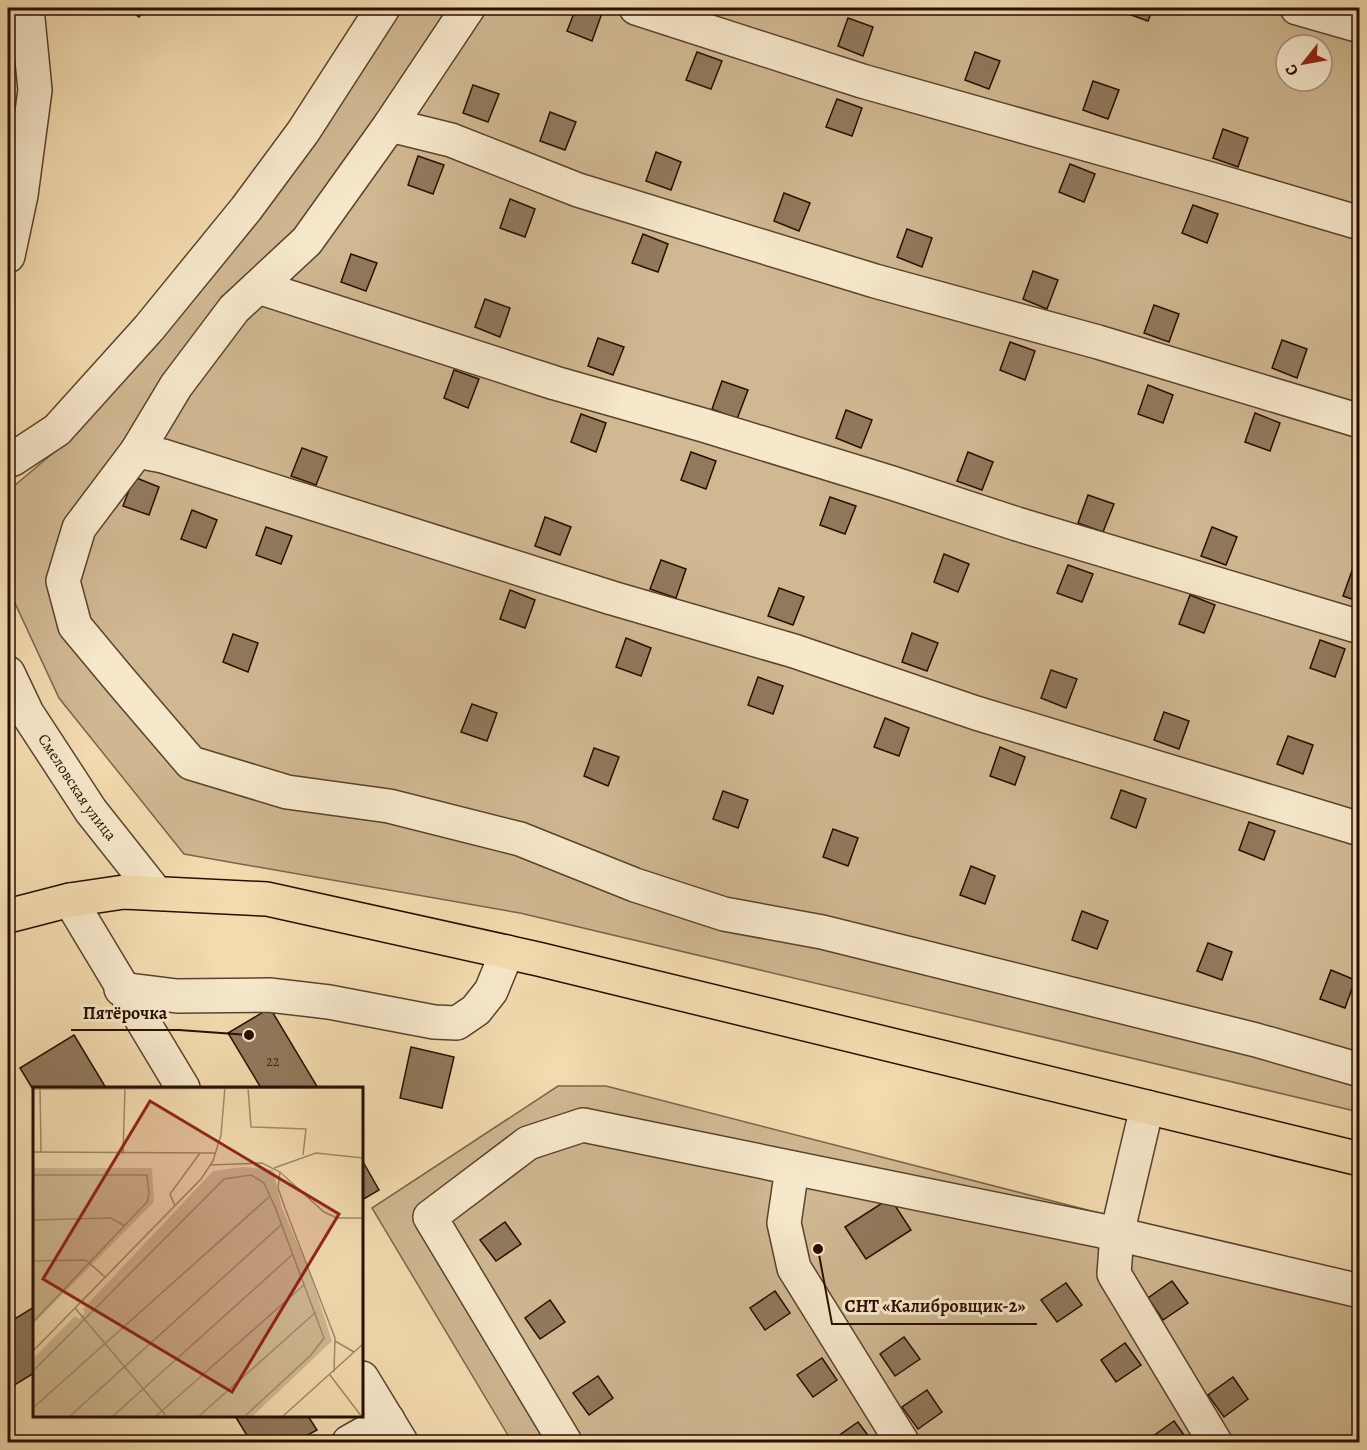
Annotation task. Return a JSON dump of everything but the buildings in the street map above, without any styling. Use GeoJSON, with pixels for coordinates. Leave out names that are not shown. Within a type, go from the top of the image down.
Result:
{"type":"FeatureCollection","features":[{"type":"Feature","properties":{"kind":"main road"},"geometry":{"type":"LineString","coordinates":[[8,916],[70,900],[124,892],[267,899],[507,952],[1359,1159]]}},
{"type":"Feature","properties":{"kind":"street"},"geometry":{"type":"LineString","coordinates":[[8,256],[21,195],[35,90],[27,8]]}},
{"type":"Feature","properties":{"kind":"street"},"geometry":{"type":"LineString","coordinates":[[8,461],[57,430],[149,327],[246,209],[303,132],[384,8]]}},
{"type":"Feature","properties":{"kind":"street"},"geometry":{"type":"LineString","coordinates":[[468,8],[390,125],[308,241],[234,309],[176,386],[137,451],[79,528],[63,581],[75,626],[191,763],[287,792],[389,806],[520,839],[635,885],[724,914],[822,932],[1256,1040],[1359,1070]]}},
{"type":"Feature","properties":{"kind":"street"},"geometry":{"type":"LineString","coordinates":[[636,8],[862,81],[1359,223]]}},
{"type":"Feature","properties":{"kind":"street"},"geometry":{"type":"LineString","coordinates":[[1297,8],[1359,26]]}},
{"type":"Feature","properties":{"kind":"street"},"geometry":{"type":"LineString","coordinates":[[390,125],[451,140],[578,190],[875,281],[1098,342],[1359,421]]}},
{"type":"Feature","properties":{"kind":"street"},"geometry":{"type":"LineString","coordinates":[[258,287],[555,383],[703,425],[1017,524],[1359,627]]}},
{"type":"Feature","properties":{"kind":"street"},"geometry":{"type":"LineString","coordinates":[[137,451],[173,459],[612,598],[794,651],[976,713],[1359,829]]}},
{"type":"Feature","properties":{"kind":"street","name":"Смеловская улица"},"geometry":{"type":"LineString","coordinates":[[8,673],[27,713],[91,811],[156,893]]}},
{"type":"Feature","properties":{"kind":"street"},"geometry":{"type":"LineString","coordinates":[[70,900],[121,989],[182,1087]]}},
{"type":"Feature","properties":{"kind":"street"},"geometry":{"type":"LineString","coordinates":[[121,989],[177,996],[269,995],[329,1002],[434,1022],[457,1023],[476,1010],[491,991],[507,952]]}},
{"type":"Feature","properties":{"kind":"street"},"geometry":{"type":"LineString","coordinates":[[1147,1107],[1117,1234],[1114,1274],[1215,1443]]}},
{"type":"Feature","properties":{"kind":"street"},"geometry":{"type":"LineString","coordinates":[[565,1443],[430,1216],[528,1143],[583,1125],[1117,1234],[1359,1291]]}},
{"type":"Feature","properties":{"kind":"street"},"geometry":{"type":"LineString","coordinates":[[792,1168],[784,1223],[794,1268],[902,1443]]}},
{"type":"Feature","properties":{"kind":"street"},"geometry":{"type":"LineString","coordinates":[[349,1443],[394,1431],[363,1380]]}},
{"type":"Feature","properties":{"kind":"shaded area"},"geometry":{"type":"Polygon","coordinates":[[[400,8],[1359,8],[1359,1112],[520,913],[184,854],[59,698],[8,588],[8,491],[65,443],[160,341],[255,220],[400,8]]]}},
{"type":"Feature","properties":{"kind":"shaded area"},"geometry":{"type":"Polygon","coordinates":[[[558,1086],[606,1086],[1359,1280],[1359,1442],[512,1442],[372,1208],[558,1086]]]}},
{"type":"Feature","properties":{"kind":"place","name":"Пятёрочка"},"geometry":{"type":"Point","coordinates":[249,1035]}},
{"type":"Feature","properties":{"kind":"place","name":"СНТ «Калибровщик-2»"},"geometry":{"type":"Point","coordinates":[818,1249]}}]}
